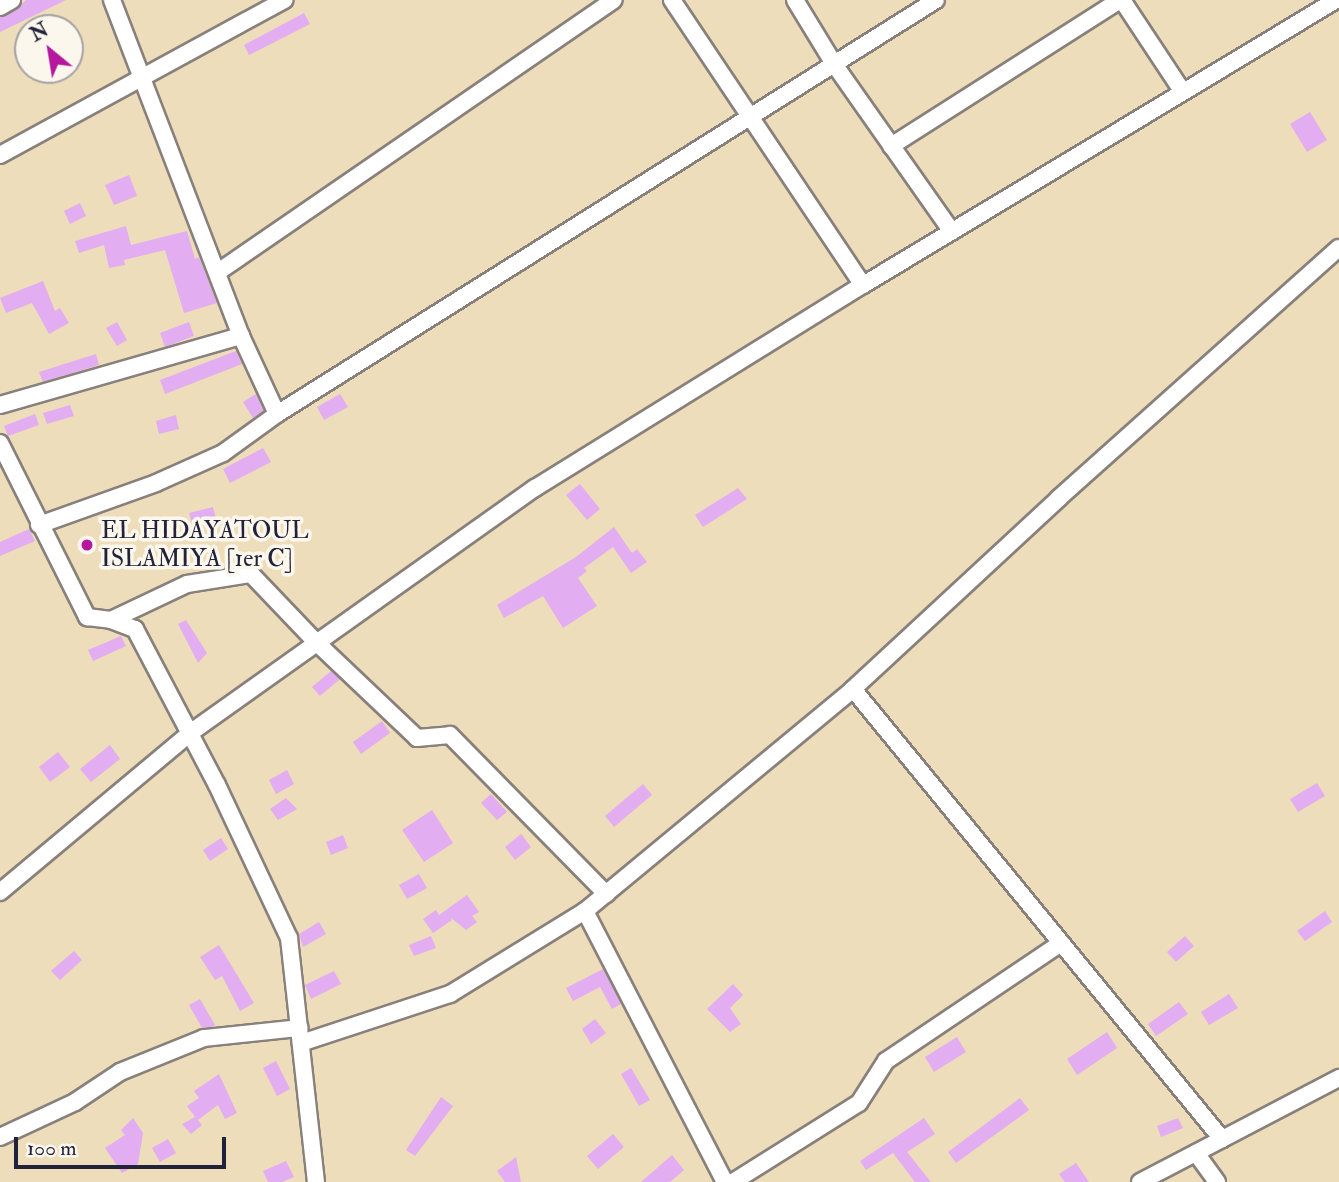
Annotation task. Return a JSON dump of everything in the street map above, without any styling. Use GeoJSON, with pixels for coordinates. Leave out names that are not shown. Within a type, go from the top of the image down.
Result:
{"type":"FeatureCollection","features":[{"type":"Feature","properties":{"kind":"street"},"geometry":{"type":"LineString","coordinates":[[0,7],[12,0]]}},
{"type":"Feature","properties":{"kind":"street"},"geometry":{"type":"LineString","coordinates":[[112,0],[241,336],[277,414]]}},
{"type":"Feature","properties":{"kind":"street"},"geometry":{"type":"LineString","coordinates":[[0,155],[284,0]]}},
{"type":"Feature","properties":{"kind":"street"},"geometry":{"type":"LineString","coordinates":[[218,272],[614,0]]}},
{"type":"Feature","properties":{"kind":"street"},"geometry":{"type":"LineString","coordinates":[[672,0],[863,285]]}},
{"type":"Feature","properties":{"kind":"street"},"geometry":{"type":"LineString","coordinates":[[795,0],[834,64],[951,232]]}},
{"type":"Feature","properties":{"kind":"street"},"geometry":{"type":"LineString","coordinates":[[39,525],[156,483],[223,453],[277,414],[834,64],[912,6],[936,0]]}},
{"type":"Feature","properties":{"kind":"street"},"geometry":{"type":"LineString","coordinates":[[891,146],[1121,0],[1183,92]]}},
{"type":"Feature","properties":{"kind":"street"},"geometry":{"type":"LineString","coordinates":[[0,892],[190,733],[536,488],[863,285],[1336,0]]}},
{"type":"Feature","properties":{"kind":"street"},"geometry":{"type":"LineString","coordinates":[[0,1137],[75,1102],[120,1072],[204,1038],[300,1035],[450,993],[585,911],[853,689],[1059,498],[1339,248]]}},
{"type":"Feature","properties":{"kind":"street"},"geometry":{"type":"LineString","coordinates":[[0,405],[241,336]]}},
{"type":"Feature","properties":{"kind":"street"},"geometry":{"type":"LineString","coordinates":[[0,443],[39,525],[88,617],[111,620],[135,629],[190,733],[289,938],[316,1182]]}},
{"type":"Feature","properties":{"kind":"street"},"geometry":{"type":"LineString","coordinates":[[111,620],[187,584],[251,574],[317,643],[418,738],[450,735],[606,894]]}},
{"type":"Feature","properties":{"kind":"street"},"geometry":{"type":"LineString","coordinates":[[853,689],[1222,1139]]}},
{"type":"Feature","properties":{"kind":"street"},"geometry":{"type":"LineString","coordinates":[[585,911],[725,1182]]}},
{"type":"Feature","properties":{"kind":"street"},"geometry":{"type":"LineString","coordinates":[[733,1182],[859,1103],[887,1061],[1061,943]]}},
{"type":"Feature","properties":{"kind":"street"},"geometry":{"type":"LineString","coordinates":[[1140,1182],[1339,1077]]}},
{"type":"Feature","properties":{"kind":"street"},"geometry":{"type":"LineString","coordinates":[[1196,1153],[1217,1182]]}},
{"type":"Feature","properties":{"kind":"building"},"geometry":{"type":"Polygon","coordinates":[[[26,0],[66,0],[37,14],[14,14],[14,25],[0,32],[0,17],[17,9],[26,0]]]}},
{"type":"Feature","properties":{"kind":"building"},"geometry":{"type":"Polygon","coordinates":[[[304,13],[310,24],[249,55],[244,45],[304,13]]]}},
{"type":"Feature","properties":{"kind":"building"},"geometry":{"type":"Polygon","coordinates":[[[1310,112],[1327,140],[1307,152],[1290,124],[1310,112]]]}},
{"type":"Feature","properties":{"kind":"building"},"geometry":{"type":"Polygon","coordinates":[[[129,175],[137,196],[114,205],[105,185],[129,175]]]}},
{"type":"Feature","properties":{"kind":"building"},"geometry":{"type":"Polygon","coordinates":[[[80,203],[86,216],[70,224],[64,211],[80,203]]]}},
{"type":"Feature","properties":{"kind":"building"},"geometry":{"type":"Polygon","coordinates":[[[126,226],[131,245],[187,231],[195,259],[199,257],[217,303],[184,313],[165,250],[124,260],[125,265],[109,268],[104,245],[79,253],[75,241],[126,226]]]}},
{"type":"Feature","properties":{"kind":"building"},"geometry":{"type":"Polygon","coordinates":[[[43,281],[55,311],[60,308],[69,323],[49,334],[32,303],[6,313],[0,298],[43,281]]]}},
{"type":"Feature","properties":{"kind":"building"},"geometry":{"type":"Polygon","coordinates":[[[117,322],[127,340],[117,346],[106,328],[117,322]]]}},
{"type":"Feature","properties":{"kind":"building"},"geometry":{"type":"Polygon","coordinates":[[[189,322],[194,336],[165,347],[160,333],[189,322]]]}},
{"type":"Feature","properties":{"kind":"building"},"geometry":{"type":"Polygon","coordinates":[[[236,351],[242,364],[165,394],[160,380],[236,351]]]}},
{"type":"Feature","properties":{"kind":"building"},"geometry":{"type":"Polygon","coordinates":[[[96,354],[99,365],[43,382],[39,372],[96,354]]]}},
{"type":"Feature","properties":{"kind":"building"},"geometry":{"type":"Polygon","coordinates":[[[256,394],[264,411],[253,418],[243,402],[256,394]]]}},
{"type":"Feature","properties":{"kind":"building"},"geometry":{"type":"Polygon","coordinates":[[[340,394],[348,407],[324,420],[317,407],[340,394]]]}},
{"type":"Feature","properties":{"kind":"building"},"geometry":{"type":"Polygon","coordinates":[[[70,405],[74,416],[47,424],[43,413],[70,405]]]}},
{"type":"Feature","properties":{"kind":"building"},"geometry":{"type":"Polygon","coordinates":[[[35,414],[39,425],[8,436],[4,426],[35,414]]]}},
{"type":"Feature","properties":{"kind":"building"},"geometry":{"type":"Polygon","coordinates":[[[176,415],[179,429],[159,434],[156,421],[176,415]]]}},
{"type":"Feature","properties":{"kind":"building"},"geometry":{"type":"Polygon","coordinates":[[[263,448],[271,462],[230,483],[223,469],[263,448]]]}},
{"type":"Feature","properties":{"kind":"building"},"geometry":{"type":"Polygon","coordinates":[[[580,484],[600,509],[587,520],[566,495],[580,484]]]}},
{"type":"Feature","properties":{"kind":"building"},"geometry":{"type":"Polygon","coordinates":[[[738,488],[747,499],[703,527],[695,515],[738,488]]]}},
{"type":"Feature","properties":{"kind":"building"},"geometry":{"type":"Polygon","coordinates":[[[213,507],[216,518],[192,523],[189,513],[213,507]]]}},
{"type":"Feature","properties":{"kind":"building"},"geometry":{"type":"Polygon","coordinates":[[[614,527],[632,553],[637,549],[647,562],[631,573],[613,547],[584,568],[587,571],[578,578],[597,606],[563,628],[543,596],[504,618],[497,605],[576,557],[614,527]]]}},
{"type":"Feature","properties":{"kind":"building"},"geometry":{"type":"Polygon","coordinates":[[[29,529],[35,541],[0,556],[0,542],[29,529]]]}},
{"type":"Feature","properties":{"kind":"building"},"geometry":{"type":"Polygon","coordinates":[[[186,620],[207,653],[198,663],[178,624],[186,620]]]}},
{"type":"Feature","properties":{"kind":"building"},"geometry":{"type":"Polygon","coordinates":[[[121,636],[126,646],[93,661],[88,650],[121,636]]]}},
{"type":"Feature","properties":{"kind":"building"},"geometry":{"type":"Polygon","coordinates":[[[331,671],[340,679],[320,696],[312,687],[331,671]]]}},
{"type":"Feature","properties":{"kind":"building"},"geometry":{"type":"Polygon","coordinates":[[[382,721],[390,733],[361,754],[353,742],[382,721]]]}},
{"type":"Feature","properties":{"kind":"building"},"geometry":{"type":"Polygon","coordinates":[[[110,745],[120,759],[91,782],[80,769],[110,745]]]}},
{"type":"Feature","properties":{"kind":"building"},"geometry":{"type":"Polygon","coordinates":[[[58,752],[70,767],[50,782],[39,767],[58,752]]]}},
{"type":"Feature","properties":{"kind":"building"},"geometry":{"type":"Polygon","coordinates":[[[287,770],[294,784],[276,794],[269,780],[287,770]]]}},
{"type":"Feature","properties":{"kind":"building"},"geometry":{"type":"Polygon","coordinates":[[[1317,783],[1325,796],[1298,812],[1290,799],[1317,783]]]}},
{"type":"Feature","properties":{"kind":"building"},"geometry":{"type":"Polygon","coordinates":[[[643,784],[652,795],[614,827],[605,816],[643,784]]]}},
{"type":"Feature","properties":{"kind":"building"},"geometry":{"type":"Polygon","coordinates":[[[491,794],[507,812],[497,820],[481,803],[491,794]]]}},
{"type":"Feature","properties":{"kind":"building"},"geometry":{"type":"Polygon","coordinates":[[[286,798],[297,809],[278,820],[270,809],[286,798]]]}},
{"type":"Feature","properties":{"kind":"building"},"geometry":{"type":"Polygon","coordinates":[[[432,810],[453,843],[424,862],[402,830],[432,810]]]}},
{"type":"Feature","properties":{"kind":"building"},"geometry":{"type":"Polygon","coordinates":[[[521,834],[531,847],[515,860],[505,847],[521,834]]]}},
{"type":"Feature","properties":{"kind":"building"},"geometry":{"type":"Polygon","coordinates":[[[343,835],[348,848],[331,855],[326,842],[343,835]]]}},
{"type":"Feature","properties":{"kind":"building"},"geometry":{"type":"Polygon","coordinates":[[[221,838],[228,849],[210,861],[203,850],[221,838]]]}},
{"type":"Feature","properties":{"kind":"building"},"geometry":{"type":"Polygon","coordinates":[[[419,874],[427,888],[407,899],[399,885],[419,874]]]}},
{"type":"Feature","properties":{"kind":"building"},"geometry":{"type":"Polygon","coordinates":[[[467,895],[479,912],[472,916],[477,922],[466,930],[450,917],[452,920],[433,933],[423,919],[436,910],[439,915],[467,895]]]}},
{"type":"Feature","properties":{"kind":"building"},"geometry":{"type":"Polygon","coordinates":[[[1325,911],[1332,922],[1305,941],[1297,931],[1325,911]]]}},
{"type":"Feature","properties":{"kind":"building"},"geometry":{"type":"Polygon","coordinates":[[[319,922],[326,934],[303,947],[299,934],[319,922]]]}},
{"type":"Feature","properties":{"kind":"building"},"geometry":{"type":"Polygon","coordinates":[[[431,936],[436,948],[414,956],[409,945],[431,936]]]}},
{"type":"Feature","properties":{"kind":"building"},"geometry":{"type":"Polygon","coordinates":[[[1185,936],[1194,946],[1176,962],[1167,952],[1185,936]]]}},
{"type":"Feature","properties":{"kind":"building"},"geometry":{"type":"Polygon","coordinates":[[[219,945],[254,1003],[240,1011],[222,976],[215,980],[200,957],[219,945]]]}},
{"type":"Feature","properties":{"kind":"building"},"geometry":{"type":"Polygon","coordinates":[[[74,951],[82,960],[60,980],[51,971],[74,951]]]}},
{"type":"Feature","properties":{"kind":"building"},"geometry":{"type":"Polygon","coordinates":[[[603,969],[621,1004],[612,1009],[600,987],[573,1001],[566,988],[603,969]]]}},
{"type":"Feature","properties":{"kind":"building"},"geometry":{"type":"Polygon","coordinates":[[[334,971],[341,984],[311,999],[305,985],[334,971]]]}},
{"type":"Feature","properties":{"kind":"building"},"geometry":{"type":"Polygon","coordinates":[[[733,984],[743,995],[730,1008],[741,1024],[730,1032],[707,1009],[733,984]]]}},
{"type":"Feature","properties":{"kind":"building"},"geometry":{"type":"Polygon","coordinates":[[[1229,994],[1238,1008],[1209,1025],[1201,1012],[1229,994]]]}},
{"type":"Feature","properties":{"kind":"building"},"geometry":{"type":"Polygon","coordinates":[[[200,999],[215,1025],[213,1027],[202,1028],[189,1005],[200,999]]]}},
{"type":"Feature","properties":{"kind":"building"},"geometry":{"type":"Polygon","coordinates":[[[1179,1002],[1188,1014],[1156,1036],[1148,1024],[1179,1002]]]}},
{"type":"Feature","properties":{"kind":"building"},"geometry":{"type":"Polygon","coordinates":[[[595,1019],[606,1033],[591,1044],[582,1029],[595,1019]]]}},
{"type":"Feature","properties":{"kind":"building"},"geometry":{"type":"Polygon","coordinates":[[[1107,1032],[1117,1048],[1077,1075],[1067,1059],[1107,1032]]]}},
{"type":"Feature","properties":{"kind":"building"},"geometry":{"type":"Polygon","coordinates":[[[957,1037],[966,1052],[934,1072],[925,1057],[957,1037]]]}},
{"type":"Feature","properties":{"kind":"building"},"geometry":{"type":"Polygon","coordinates":[[[276,1061],[290,1089],[277,1096],[263,1068],[276,1061]]]}},
{"type":"Feature","properties":{"kind":"building"},"geometry":{"type":"Polygon","coordinates":[[[631,1068],[650,1100],[639,1106],[621,1074],[631,1068]]]}},
{"type":"Feature","properties":{"kind":"building"},"geometry":{"type":"Polygon","coordinates":[[[219,1074],[237,1113],[225,1119],[218,1105],[198,1120],[202,1125],[191,1134],[182,1124],[195,1117],[187,1106],[199,1098],[194,1091],[219,1074]]]}},
{"type":"Feature","properties":{"kind":"building"},"geometry":{"type":"Polygon","coordinates":[[[441,1097],[453,1106],[415,1156],[406,1150],[441,1097]]]}},
{"type":"Feature","properties":{"kind":"building"},"geometry":{"type":"Polygon","coordinates":[[[1020,1098],[1029,1110],[956,1163],[948,1152],[1020,1098]]]}},
{"type":"Feature","properties":{"kind":"building"},"geometry":{"type":"Polygon","coordinates":[[[133,1118],[143,1133],[138,1164],[122,1173],[105,1148],[125,1135],[121,1130],[133,1118]]]}},
{"type":"Feature","properties":{"kind":"building"},"geometry":{"type":"Polygon","coordinates":[[[924,1118],[935,1134],[907,1152],[931,1182],[915,1182],[893,1153],[866,1170],[860,1161],[924,1118]]]}},
{"type":"Feature","properties":{"kind":"building"},"geometry":{"type":"Polygon","coordinates":[[[1178,1118],[1183,1128],[1161,1137],[1157,1126],[1178,1118]]]}},
{"type":"Feature","properties":{"kind":"building"},"geometry":{"type":"Polygon","coordinates":[[[613,1134],[624,1147],[598,1169],[587,1156],[613,1134]]]}},
{"type":"Feature","properties":{"kind":"building"},"geometry":{"type":"Polygon","coordinates":[[[168,1139],[176,1153],[160,1162],[152,1148],[168,1139]]]}},
{"type":"Feature","properties":{"kind":"building"},"geometry":{"type":"Polygon","coordinates":[[[672,1155],[684,1170],[670,1182],[641,1182],[672,1155]]]}},
{"type":"Feature","properties":{"kind":"building"},"geometry":{"type":"Polygon","coordinates":[[[516,1157],[521,1182],[505,1182],[497,1171],[516,1157]]]}},
{"type":"Feature","properties":{"kind":"building"},"geometry":{"type":"Polygon","coordinates":[[[286,1161],[294,1177],[282,1182],[268,1182],[263,1171],[286,1161]]]}},
{"type":"Feature","properties":{"kind":"building"},"geometry":{"type":"Polygon","coordinates":[[[1076,1163],[1089,1182],[1065,1182],[1059,1174],[1076,1163]]]}},
{"type":"Feature","properties":{"kind":"place","name":"EL HIDAYATOUL ISLAMIYA [1er C]"},"geometry":{"type":"Point","coordinates":[87,545]}}]}
